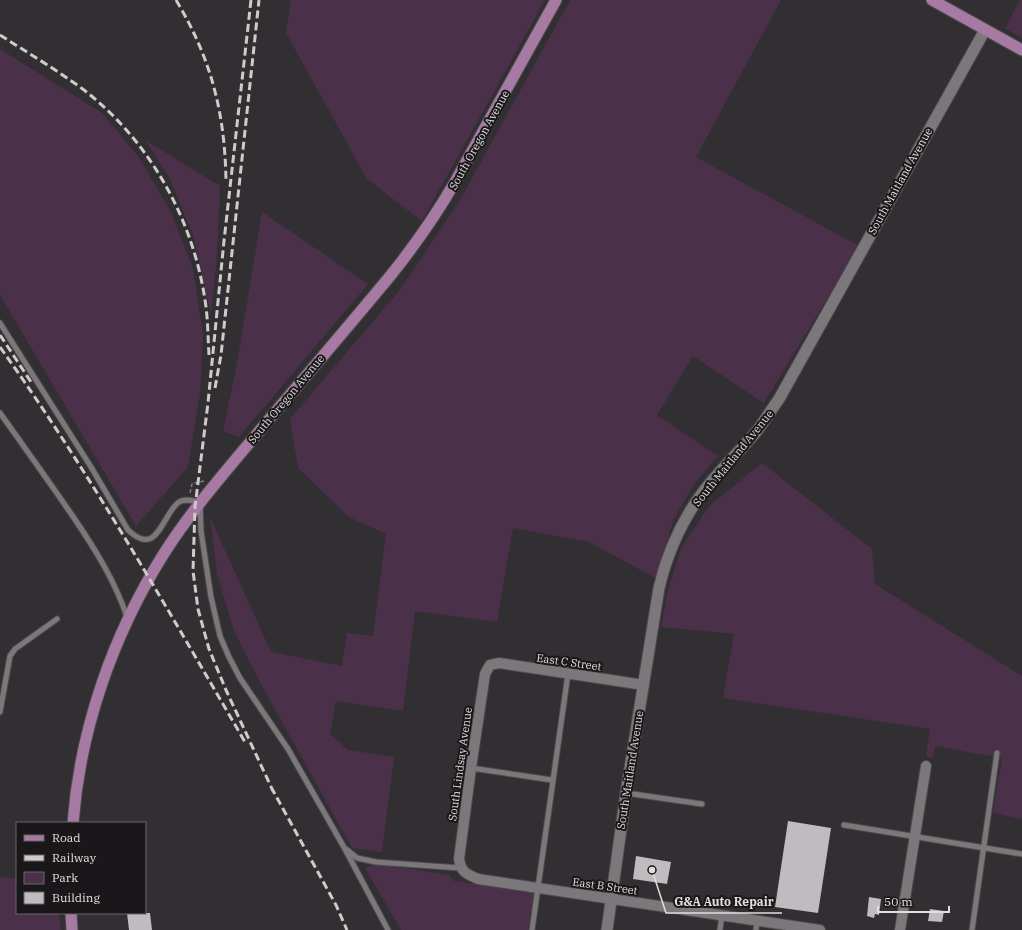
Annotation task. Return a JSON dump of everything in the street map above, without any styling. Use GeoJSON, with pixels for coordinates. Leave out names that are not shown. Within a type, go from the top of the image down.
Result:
{"type":"FeatureCollection","features":[{"type":"Feature","properties":{"kind":"main road","name":"South Oregon Avenue"},"geometry":{"type":"LineString","coordinates":[[72,822],[80,771],[90,726],[108,668],[140,595],[163,554],[200,502],[386,281],[419,239],[443,204],[556,0]]}},
{"type":"Feature","properties":{"kind":"main road"},"geometry":{"type":"LineString","coordinates":[[932,0],[1022,50]]}},
{"type":"Feature","properties":{"kind":"main road"},"geometry":{"type":"LineString","coordinates":[[70,914],[72,930]]}},
{"type":"Feature","properties":{"kind":"street","name":"South Maitland Avenue"},"geometry":{"type":"LineString","coordinates":[[606,930],[626,793],[662,577],[674,544],[703,492],[756,431],[779,399],[985,30]]}},
{"type":"Feature","properties":{"kind":"street","name":"East C Street"},"geometry":{"type":"LineString","coordinates":[[490,665],[499,663],[644,685]]}},
{"type":"Feature","properties":{"kind":"street","name":"South Lindsay Avenue"},"geometry":{"type":"LineString","coordinates":[[460,868],[459,859],[471,768],[485,674],[490,665]]}},
{"type":"Feature","properties":{"kind":"street"},"geometry":{"type":"LineString","coordinates":[[900,930],[926,766]]}},
{"type":"Feature","properties":{"kind":"street","name":"East B Street"},"geometry":{"type":"LineString","coordinates":[[460,868],[467,874],[478,879],[722,915],[756,925],[820,930]]}},
{"type":"Feature","properties":{"kind":"lane"},"geometry":{"type":"LineString","coordinates":[[0,323],[92,467],[128,530],[134,536],[148,539],[156,535],[174,507],[179,502],[184,500],[200,502],[201,530],[211,597],[220,636],[229,658],[240,678],[288,749],[345,849],[388,930]]}},
{"type":"Feature","properties":{"kind":"lane"},"geometry":{"type":"LineString","coordinates":[[0,413],[96,551],[121,598],[128,620]]}},
{"type":"Feature","properties":{"kind":"lane"},"geometry":{"type":"LineString","coordinates":[[0,712],[1,694],[10,656],[15,649],[57,619]]}},
{"type":"Feature","properties":{"kind":"lane"},"geometry":{"type":"LineString","coordinates":[[532,930],[568,674]]}},
{"type":"Feature","properties":{"kind":"lane"},"geometry":{"type":"LineString","coordinates":[[972,930],[998,753]]}},
{"type":"Feature","properties":{"kind":"lane"},"geometry":{"type":"LineString","coordinates":[[471,768],[552,780]]}},
{"type":"Feature","properties":{"kind":"lane"},"geometry":{"type":"LineString","coordinates":[[626,793],[702,804]]}},
{"type":"Feature","properties":{"kind":"lane"},"geometry":{"type":"LineString","coordinates":[[844,825],[984,846],[1022,854]]}},
{"type":"Feature","properties":{"kind":"lane"},"geometry":{"type":"LineString","coordinates":[[345,849],[357,858],[376,862],[460,868]]}},
{"type":"Feature","properties":{"kind":"lane"},"geometry":{"type":"LineString","coordinates":[[720,930],[722,915]]}},
{"type":"Feature","properties":{"kind":"green space"},"geometry":{"type":"Polygon","coordinates":[[[291,0],[545,0],[422,221],[367,179],[286,33],[291,0]]]}},
{"type":"Feature","properties":{"kind":"green space"},"geometry":{"type":"Polygon","coordinates":[[[570,0],[781,0],[696,157],[859,246],[764,403],[693,356],[657,415],[718,456],[695,483],[674,519],[655,578],[589,542],[513,528],[497,622],[415,611],[403,711],[336,701],[330,734],[348,750],[394,757],[382,852],[352,848],[262,686],[234,631],[217,574],[210,517],[271,652],[342,666],[347,633],[373,636],[386,534],[349,517],[298,468],[290,419],[399,291],[460,200],[570,0]]]}},
{"type":"Feature","properties":{"kind":"green space"},"geometry":{"type":"Polygon","coordinates":[[[1020,0],[1022,0],[1022,38],[1005,28],[1020,0]]]}},
{"type":"Feature","properties":{"kind":"green space"},"geometry":{"type":"Polygon","coordinates":[[[0,49],[102,113],[140,159],[171,212],[193,269],[203,334],[200,393],[188,467],[136,526],[0,295],[0,49]]]}},
{"type":"Feature","properties":{"kind":"green space"},"geometry":{"type":"Polygon","coordinates":[[[145,140],[220,186],[217,256],[211,315],[193,235],[170,179],[145,140]]]}},
{"type":"Feature","properties":{"kind":"green space"},"geometry":{"type":"Polygon","coordinates":[[[262,212],[368,284],[239,437],[223,431],[237,364],[262,212]]]}},
{"type":"Feature","properties":{"kind":"green space"},"geometry":{"type":"Polygon","coordinates":[[[762,463],[872,549],[875,584],[1022,676],[1022,819],[993,813],[1002,758],[935,746],[933,758],[926,757],[930,729],[723,698],[734,634],[661,627],[668,591],[681,548],[709,506],[762,463]]]}},
{"type":"Feature","properties":{"kind":"green space"},"geometry":{"type":"Polygon","coordinates":[[[380,864],[449,875],[454,881],[534,892],[528,930],[401,930],[365,868],[380,864]]]}},
{"type":"Feature","properties":{"kind":"green space"},"geometry":{"type":"Polygon","coordinates":[[[0,877],[16,879],[16,914],[59,914],[61,930],[0,930],[0,877]]]}},
{"type":"Feature","properties":{"kind":"building"},"geometry":{"type":"Polygon","coordinates":[[[788,821],[831,828],[818,913],[775,907],[788,821]]]}},
{"type":"Feature","properties":{"kind":"building"},"geometry":{"type":"Polygon","coordinates":[[[636,856],[671,862],[667,884],[633,879],[636,856]]]}},
{"type":"Feature","properties":{"kind":"building"},"geometry":{"type":"Polygon","coordinates":[[[869,897],[881,899],[879,915],[875,914],[874,918],[867,916],[869,897]]]}},
{"type":"Feature","properties":{"kind":"building"},"geometry":{"type":"Polygon","coordinates":[[[930,909],[944,911],[942,922],[928,921],[930,909]]]}},
{"type":"Feature","properties":{"kind":"building"},"geometry":{"type":"Polygon","coordinates":[[[150,913],[152,930],[129,930],[127,914],[150,913]]]}},
{"type":"Feature","properties":{"kind":"railway"},"geometry":{"type":"LineString","coordinates":[[176,0],[198,43],[214,87],[223,132],[226,181]]}},
{"type":"Feature","properties":{"kind":"railway"},"geometry":{"type":"LineString","coordinates":[[251,0],[224,241],[208,403],[195,507],[193,571],[198,609],[209,649],[226,690],[273,791]]}},
{"type":"Feature","properties":{"kind":"railway"},"geometry":{"type":"LineString","coordinates":[[215,388],[221,355],[259,0]]}},
{"type":"Feature","properties":{"kind":"railway"},"geometry":{"type":"LineString","coordinates":[[0,35],[84,90],[108,111],[130,134],[149,159],[166,186],[192,245],[206,307],[209,355]]}},
{"type":"Feature","properties":{"kind":"railway"},"geometry":{"type":"LineString","coordinates":[[0,335],[31,382]]}},
{"type":"Feature","properties":{"kind":"railway"},"geometry":{"type":"LineString","coordinates":[[0,347],[97,492],[245,742]]}},
{"type":"Feature","properties":{"kind":"railway"},"geometry":{"type":"LineString","coordinates":[[271,787],[336,905],[347,930]]}},
{"type":"Feature","properties":{"kind":"place","name":"G&A Auto Repair"},"geometry":{"type":"Point","coordinates":[652,870]}}]}
